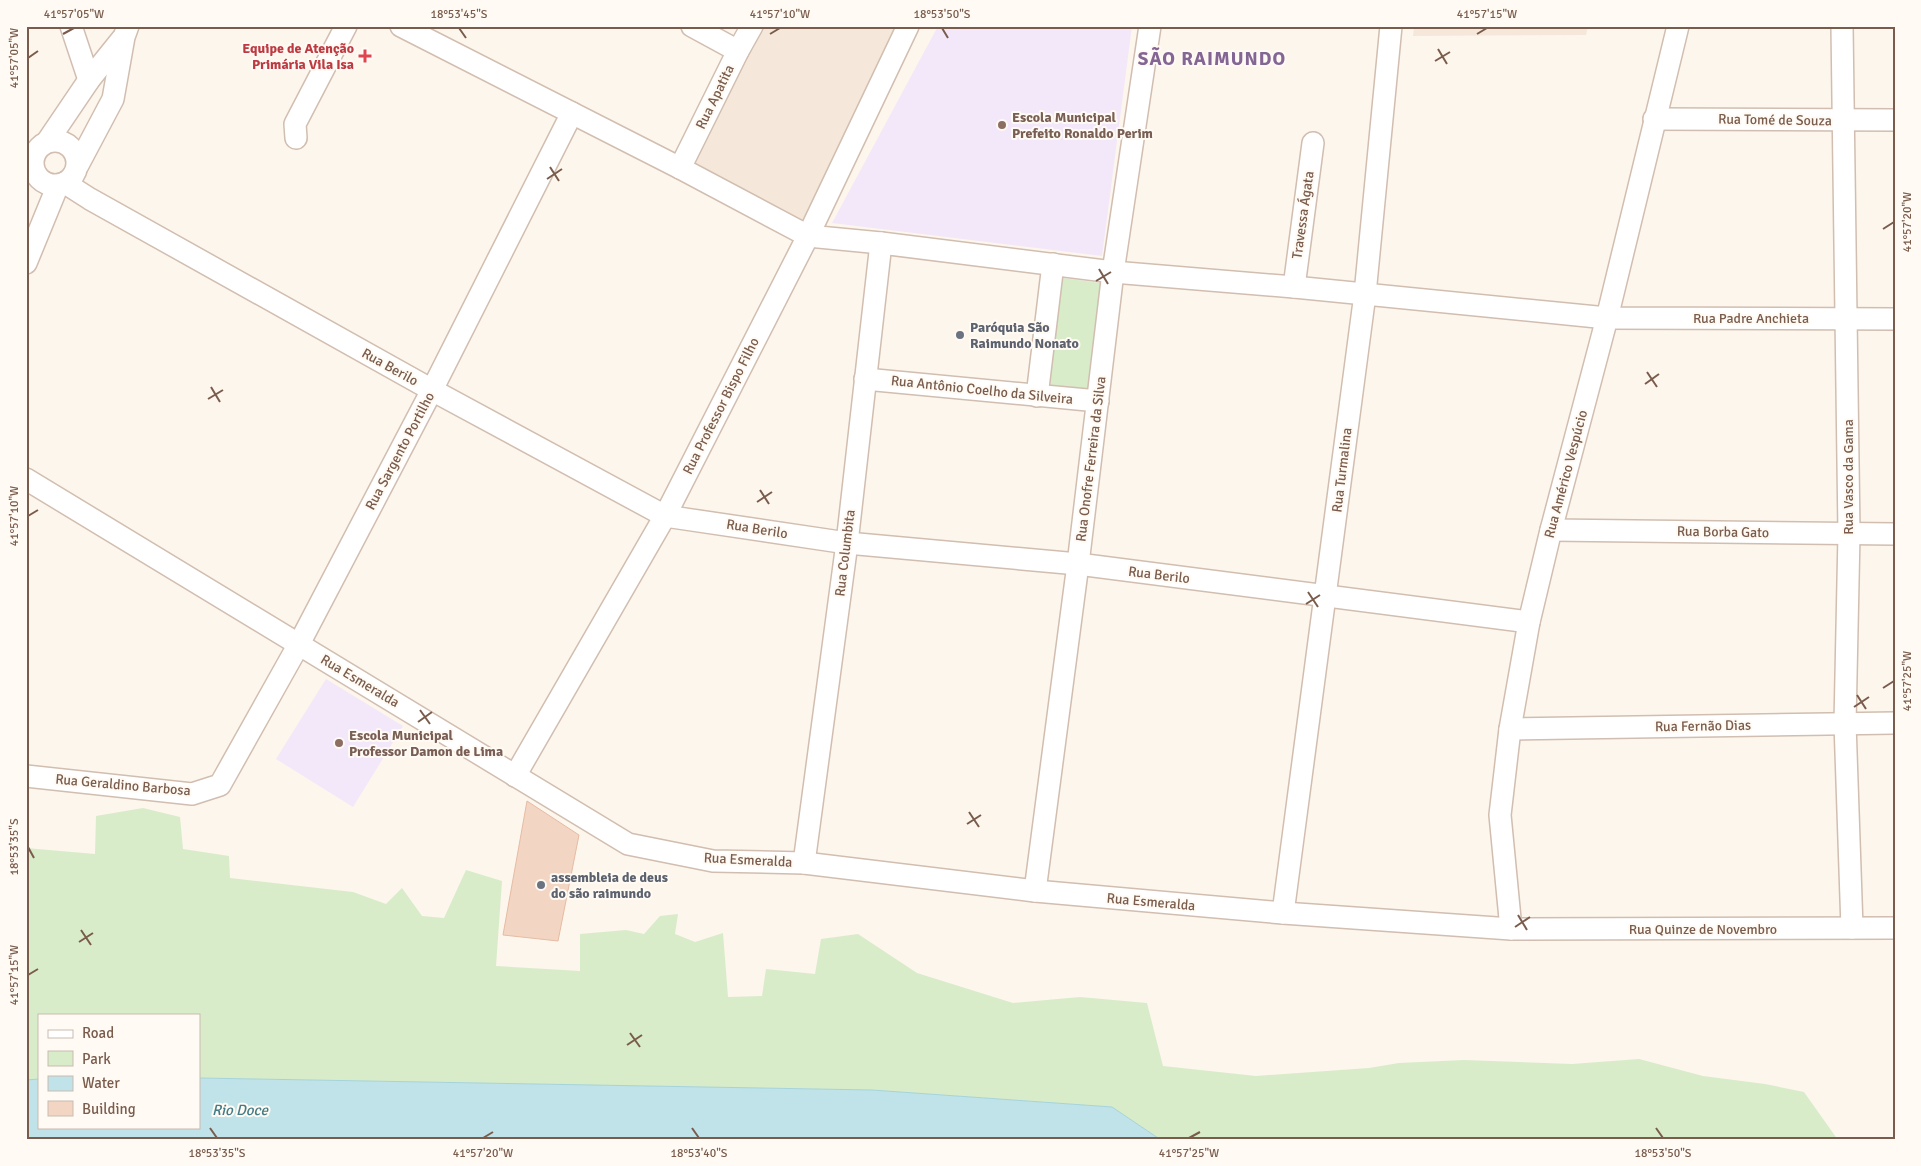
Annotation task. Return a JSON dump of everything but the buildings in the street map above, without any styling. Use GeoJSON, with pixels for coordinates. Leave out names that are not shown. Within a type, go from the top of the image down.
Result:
{"type":"FeatureCollection","features":[{"type":"Feature","properties":{"kind":"street"},"geometry":{"type":"LineString","coordinates":[[70,26],[89,80]]}},
{"type":"Feature","properties":{"kind":"street"},"geometry":{"type":"LineString","coordinates":[[296,138],[295,124],[346,26]]}},
{"type":"Feature","properties":{"kind":"street"},"geometry":{"type":"LineString","coordinates":[[401,26],[680,168],[808,236]]}},
{"type":"Feature","properties":{"kind":"street"},"geometry":{"type":"LineString","coordinates":[[692,26],[738,51]]}},
{"type":"Feature","properties":{"kind":"street","name":"Rua Apatita"},"geometry":{"type":"LineString","coordinates":[[680,168],[752,26]]}},
{"type":"Feature","properties":{"kind":"street","name":"Rua Professor Bispo Filho"},"geometry":{"type":"LineString","coordinates":[[515,776],[665,516],[808,236],[908,26]]}},
{"type":"Feature","properties":{"kind":"street","name":"Rua Onofre Ferreira da Silva"},"geometry":{"type":"LineString","coordinates":[[1035,891],[1078,564],[1113,272],[1150,26]]}},
{"type":"Feature","properties":{"kind":"street","name":"Rua Turmalina"},"geometry":{"type":"LineString","coordinates":[[1283,913],[1365,294],[1391,26]]}},
{"type":"Feature","properties":{"kind":"street","name":"Rua Américo Vespúcio"},"geometry":{"type":"LineString","coordinates":[[1510,929],[1500,815],[1510,729],[1529,622],[1551,530],[1607,318],[1678,26]]}},
{"type":"Feature","properties":{"kind":"street","name":"Rua Vasco da Gama"},"geometry":{"type":"LineString","coordinates":[[1842,26],[1849,534],[1845,723],[1852,928]]}},
{"type":"Feature","properties":{"kind":"street"},"geometry":{"type":"LineString","coordinates":[[126,31],[113,99],[71,179],[48,184],[39,178],[33,165],[39,143],[126,31]]}},
{"type":"Feature","properties":{"kind":"street","name":"Rua Sargento Portilho"},"geometry":{"type":"LineString","coordinates":[[220,785],[299,644],[432,390],[572,113]]}},
{"type":"Feature","properties":{"kind":"street","name":"Rua Tomé de Souza"},"geometry":{"type":"LineString","coordinates":[[1654,119],[1895,120]]}},
{"type":"Feature","properties":{"kind":"street"},"geometry":{"type":"LineString","coordinates":[[39,143],[54,140],[68,145],[74,150],[78,165]]}},
{"type":"Feature","properties":{"kind":"street","name":"Travessa Ágata"},"geometry":{"type":"LineString","coordinates":[[1294,287],[1313,143]]}},
{"type":"Feature","properties":{"kind":"street"},"geometry":{"type":"LineString","coordinates":[[26,262],[48,184]]}},
{"type":"Feature","properties":{"kind":"street","name":"Rua Berilo"},"geometry":{"type":"LineString","coordinates":[[48,184],[90,199],[432,390],[665,516],[847,543],[1078,564],[1529,622]]}},
{"type":"Feature","properties":{"kind":"street","name":"Rua Padre Anchieta"},"geometry":{"type":"LineString","coordinates":[[808,236],[881,243],[1113,272],[1294,287],[1607,318],[1895,319]]}},
{"type":"Feature","properties":{"kind":"street","name":"Rua Columbita"},"geometry":{"type":"LineString","coordinates":[[804,863],[847,543],[881,243]]}},
{"type":"Feature","properties":{"kind":"street"},"geometry":{"type":"LineString","coordinates":[[1038,396],[1053,264]]}},
{"type":"Feature","properties":{"kind":"street","name":"Rua Antônio Coelho da Silveira"},"geometry":{"type":"LineString","coordinates":[[866,379],[1098,401]]}},
{"type":"Feature","properties":{"kind":"street","name":"Rua Esmeralda"},"geometry":{"type":"LineString","coordinates":[[26,479],[628,844],[713,860],[804,863],[1035,891],[1283,913],[1510,929]]}},
{"type":"Feature","properties":{"kind":"street","name":"Rua Borba Gato"},"geometry":{"type":"LineString","coordinates":[[1551,530],[1895,534]]}},
{"type":"Feature","properties":{"kind":"street","name":"Rua Fernão Dias"},"geometry":{"type":"LineString","coordinates":[[1510,729],[1895,723]]}},
{"type":"Feature","properties":{"kind":"street","name":"Rua Geraldino Barbosa"},"geometry":{"type":"LineString","coordinates":[[26,776],[192,794],[220,785]]}},
{"type":"Feature","properties":{"kind":"street","name":"Rua Quinze de Novembro"},"geometry":{"type":"LineString","coordinates":[[1510,929],[1895,928]]}},
{"type":"Feature","properties":{"kind":"shaded area"},"geometry":{"type":"Polygon","coordinates":[[[755,26],[916,26],[808,223],[689,164],[755,26]]]}},
{"type":"Feature","properties":{"kind":"shaded area","name":"Escola Municipal Prefeito Ronaldo Perim"},"geometry":{"type":"Polygon","coordinates":[[[938,26],[1132,26],[1102,256],[832,223],[938,26]]]}},
{"type":"Feature","properties":{"kind":"shaded area"},"geometry":{"type":"Polygon","coordinates":[[[1414,26],[1588,26],[1586,35],[1413,36],[1414,26]]]}},
{"type":"Feature","properties":{"kind":"shaded area","name":"Escola Municipal Professor Damon de Lima"},"geometry":{"type":"Polygon","coordinates":[[[326,679],[403,726],[353,807],[276,759],[326,679]]]}},
{"type":"Feature","properties":{"kind":"green space"},"geometry":{"type":"Polygon","coordinates":[[[1056,277],[1108,284],[1095,399],[1041,393],[1056,277]]]}},
{"type":"Feature","properties":{"kind":"green space"},"geometry":{"type":"Polygon","coordinates":[[[143,808],[180,817],[183,849],[229,856],[230,878],[353,892],[386,904],[402,888],[422,916],[444,918],[466,870],[502,881],[496,966],[580,971],[580,934],[626,930],[644,934],[660,916],[678,914],[675,934],[695,942],[723,933],[728,997],[762,996],[766,969],[815,974],[821,939],[858,934],[917,973],[1013,1003],[1080,997],[1147,1003],[1163,1066],[1256,1076],[1369,1068],[1399,1063],[1464,1060],[1572,1064],[1639,1059],[1703,1076],[1765,1084],[1804,1092],[1838,1140],[1161,1140],[1112,1107],[872,1090],[200,1078],[200,1014],[38,1014],[38,1079],[26,1080],[26,848],[95,854],[96,816],[143,808]]]}},
{"type":"Feature","properties":{"kind":"water","name":"Rio Doce"},"geometry":{"type":"Polygon","coordinates":[[[200,1078],[872,1090],[1112,1107],[1161,1140],[26,1140],[26,1080],[38,1079],[38,1128],[200,1128],[200,1078]]]}},
{"type":"Feature","properties":{"kind":"place","name":"Equipe de Atenção Primária Vila Isa"},"geometry":{"type":"Point","coordinates":[365,56]}},
{"type":"Feature","properties":{"kind":"place","name":"Escola Municipal Prefeito Ronaldo Perim"},"geometry":{"type":"Point","coordinates":[1002,125]}},
{"type":"Feature","properties":{"kind":"place","name":"Paróquia São Raimundo Nonato"},"geometry":{"type":"Point","coordinates":[960,335]}},
{"type":"Feature","properties":{"kind":"place","name":"Escola Municipal Professor Damon de Lima"},"geometry":{"type":"Point","coordinates":[339,743]}},
{"type":"Feature","properties":{"kind":"place","name":"assembleia de deus do são raimundo"},"geometry":{"type":"Point","coordinates":[541,885]}},
{"type":"Feature","properties":{"kind":"district","name":"SÃO RAIMUNDO"},"geometry":{"type":"Point","coordinates":[1212,59]}}]}
